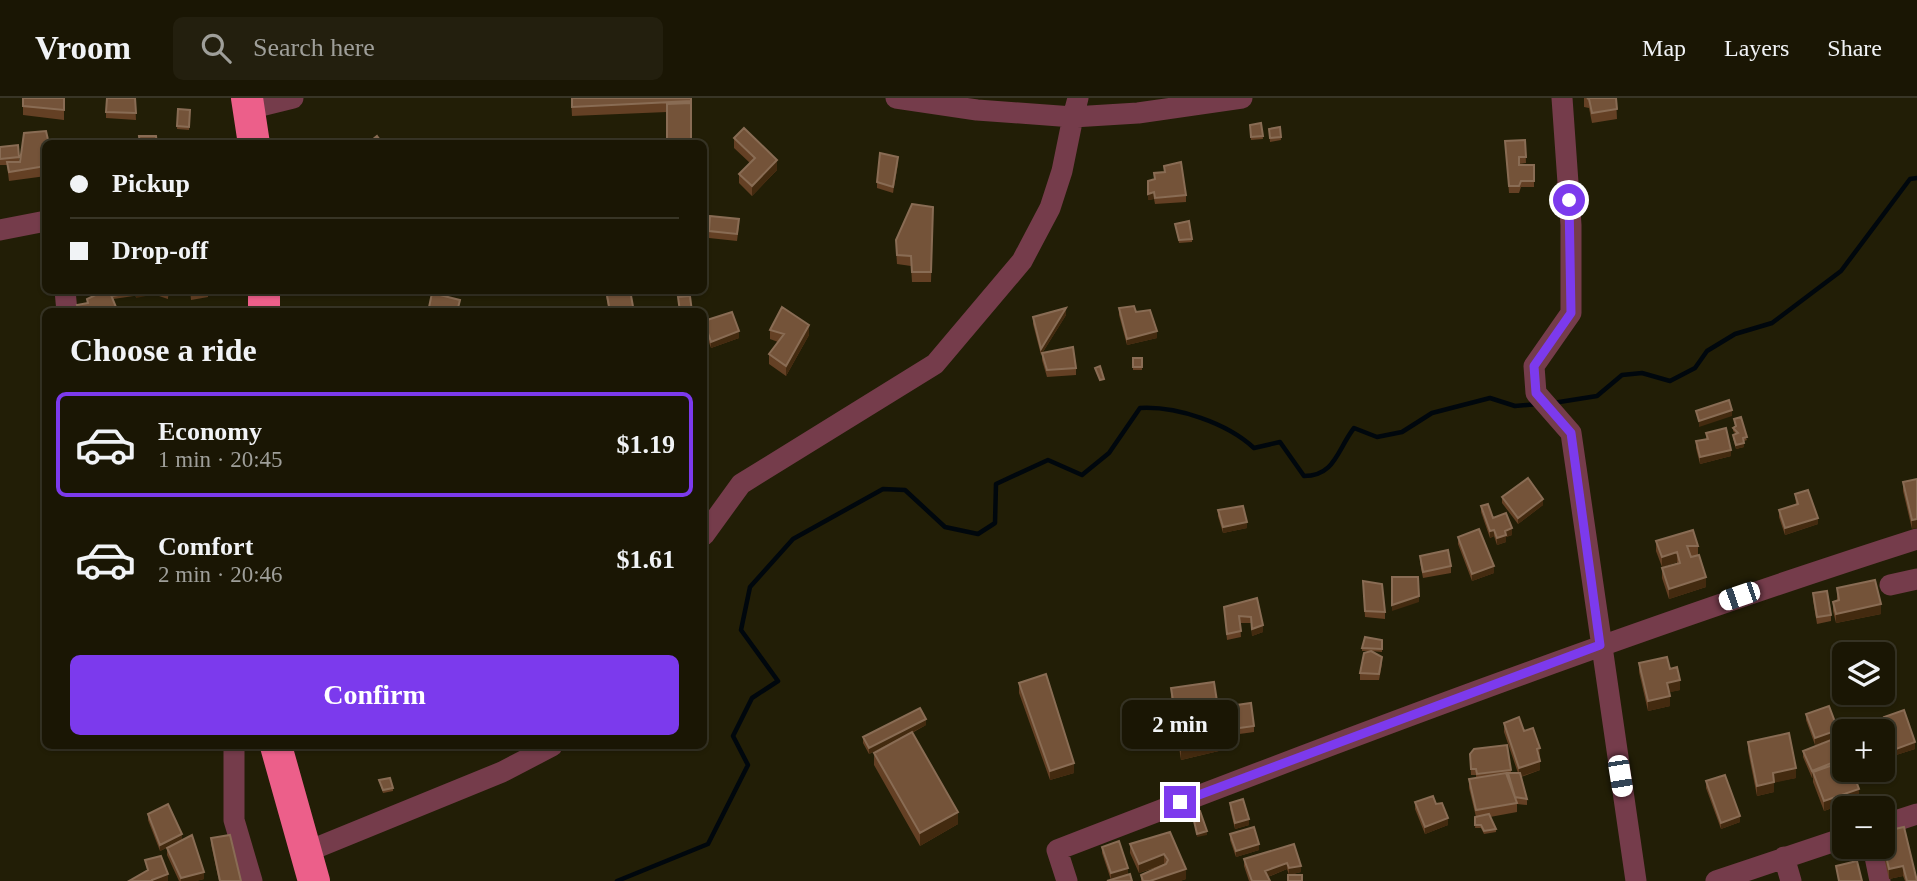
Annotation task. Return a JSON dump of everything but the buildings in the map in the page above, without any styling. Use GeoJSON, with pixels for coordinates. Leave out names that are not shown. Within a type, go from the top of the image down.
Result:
{"type":"FeatureCollection","features":[{"type":"Feature","properties":{"kind":"highway"},"geometry":{"type":"LineString","coordinates":[[248,104],[253,140]]}},
{"type":"Feature","properties":{"kind":"highway"},"geometry":{"type":"LineString","coordinates":[[277,749],[310,866]]}},
{"type":"Feature","properties":{"kind":"street"},"geometry":{"type":"LineString","coordinates":[[248,104],[293,98]]}},
{"type":"Feature","properties":{"kind":"street"},"geometry":{"type":"LineString","coordinates":[[896,98],[977,110],[1076,107],[1138,113],[1242,98]]}},
{"type":"Feature","properties":{"kind":"street"},"geometry":{"type":"LineString","coordinates":[[1562,98],[1571,225],[1571,313],[1534,366],[1536,393],[1571,433],[1636,881]]}},
{"type":"Feature","properties":{"kind":"street"},"geometry":{"type":"LineString","coordinates":[[707,531],[741,484],[935,364],[1022,261],[1054,195],[1076,107]]}},
{"type":"Feature","properties":{"kind":"street"},"geometry":{"type":"LineString","coordinates":[[0,230],[42,222]]}},
{"type":"Feature","properties":{"kind":"street"},"geometry":{"type":"LineString","coordinates":[[1067,881],[1057,850],[1600,645],[1739,596],[1917,539]]}},
{"type":"Feature","properties":{"kind":"street"},"geometry":{"type":"LineString","coordinates":[[1890,584],[1917,579]]}},
{"type":"Feature","properties":{"kind":"street"},"geometry":{"type":"LineString","coordinates":[[234,749],[234,820],[252,881]]}},
{"type":"Feature","properties":{"kind":"street"},"geometry":{"type":"LineString","coordinates":[[310,866],[546,749]]}},
{"type":"Feature","properties":{"kind":"street"},"geometry":{"type":"LineString","coordinates":[[1895,821],[1917,814]]}},
{"type":"Feature","properties":{"kind":"street"},"geometry":{"type":"LineString","coordinates":[[1716,881],[1832,842]]}},
{"type":"Feature","properties":{"kind":"street"},"geometry":{"type":"LineString","coordinates":[[1784,857],[1791,881]]}},
{"type":"Feature","properties":{"kind":"street"},"geometry":{"type":"LineString","coordinates":[[1876,859],[1880,881]]}},
{"type":"Feature","properties":{"kind":"waterway"},"geometry":{"type":"LineString","coordinates":[[1553,403],[1597,396],[1622,375],[1642,373],[1670,381],[1695,368],[1707,351],[1735,334],[1772,323],[1841,271],[1910,179],[1917,178]]}},
{"type":"Feature","properties":{"kind":"waterway"},"geometry":{"type":"LineString","coordinates":[[617,881],[708,844],[748,765],[733,736],[752,698],[778,681],[741,630],[750,587],[793,539],[883,489],[905,490],[945,527],[978,534],[995,523],[996,484],[1048,460],[1082,475],[1109,453],[1140,408],[1170,410],[1201,418],[1230,431],[1254,448],[1280,442],[1304,476],[1314,475],[1329,467],[1354,428],[1377,437],[1402,432],[1432,413],[1490,398],[1515,406],[1538,404]]}},
{"type":"Feature","properties":{"kind":"route"},"geometry":{"type":"LineString","coordinates":[[1180,802],[1600,645],[1571,433],[1536,393],[1534,366],[1571,313],[1569,200]]}}]}
